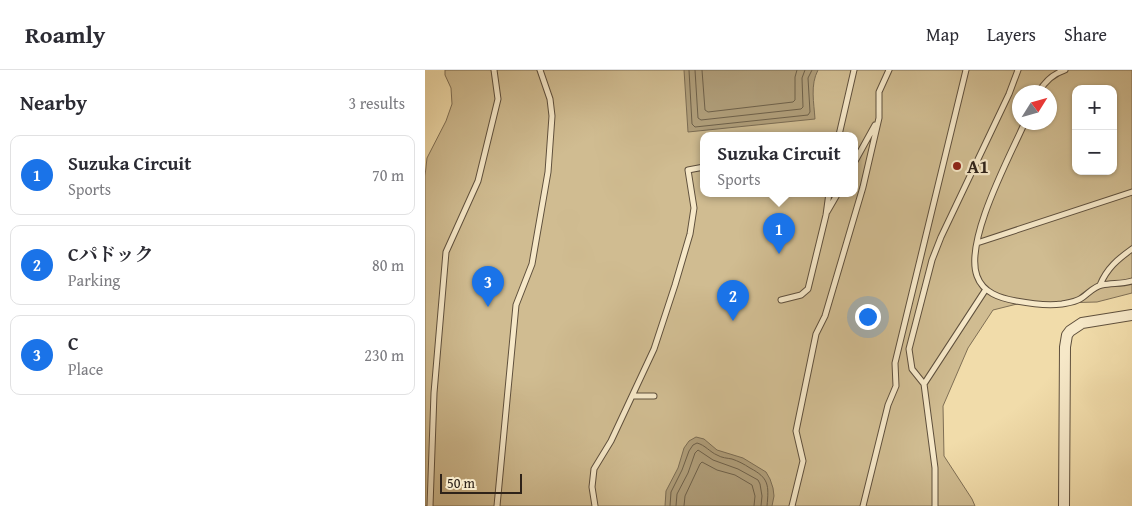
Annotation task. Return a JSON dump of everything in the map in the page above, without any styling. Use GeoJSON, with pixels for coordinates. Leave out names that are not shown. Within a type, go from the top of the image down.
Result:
{"type":"FeatureCollection","features":[{"type":"Feature","properties":{"kind":"street"},"geometry":{"type":"LineString","coordinates":[[1064,506],[1065,347],[1067,335],[1082,323],[1132,315]]}},
{"type":"Feature","properties":{"kind":"lane"},"geometry":{"type":"LineString","coordinates":[[430,506],[434,393],[445,252],[478,181],[498,99],[494,70]]}},
{"type":"Feature","properties":{"kind":"lane"},"geometry":{"type":"LineString","coordinates":[[497,506],[515,305],[532,264],[548,172],[552,116],[550,99],[540,70]]}},
{"type":"Feature","properties":{"kind":"lane"},"geometry":{"type":"LineString","coordinates":[[840,132],[854,70]]}},
{"type":"Feature","properties":{"kind":"lane"},"geometry":{"type":"LineString","coordinates":[[791,506],[803,461],[796,431],[816,334],[831,298],[863,187],[879,118],[879,92],[889,70]]}},
{"type":"Feature","properties":{"kind":"lane"},"geometry":{"type":"LineString","coordinates":[[863,506],[888,406],[896,386],[895,363],[967,70]]}},
{"type":"Feature","properties":{"kind":"lane"},"geometry":{"type":"LineString","coordinates":[[935,506],[935,468],[924,384],[912,369],[909,349],[932,260],[941,237],[1009,94],[1018,70]]}},
{"type":"Feature","properties":{"kind":"lane"},"geometry":{"type":"LineString","coordinates":[[1044,85],[1053,75],[1065,70]]}},
{"type":"Feature","properties":{"kind":"lane"},"geometry":{"type":"LineString","coordinates":[[858,157],[879,118]]}},
{"type":"Feature","properties":{"kind":"lane"},"geometry":{"type":"LineString","coordinates":[[1021,130],[995,186],[977,243],[975,258],[977,275],[986,289],[998,297],[1040,305],[1053,305],[1079,300],[1100,285],[1117,260],[1132,249]]}},
{"type":"Feature","properties":{"kind":"lane"},"geometry":{"type":"LineString","coordinates":[[595,506],[592,487],[594,469],[611,441],[654,349],[690,234],[694,208],[688,170],[700,168]]}},
{"type":"Feature","properties":{"kind":"lane"},"geometry":{"type":"LineString","coordinates":[[977,243],[1132,192]]}},
{"type":"Feature","properties":{"kind":"lane"},"geometry":{"type":"LineString","coordinates":[[781,300],[801,295],[808,289],[826,215],[828,197]]}},
{"type":"Feature","properties":{"kind":"lane"},"geometry":{"type":"LineString","coordinates":[[826,215],[836,197]]}},
{"type":"Feature","properties":{"kind":"lane"},"geometry":{"type":"LineString","coordinates":[[1100,285],[1123,284],[1132,281]]}},
{"type":"Feature","properties":{"kind":"lane"},"geometry":{"type":"LineString","coordinates":[[924,384],[986,289]]}},
{"type":"Feature","properties":{"kind":"lane"},"geometry":{"type":"LineString","coordinates":[[633,396],[654,396]]}},
{"type":"Feature","properties":{"kind":"shaded area"},"geometry":{"type":"Polygon","coordinates":[[[445,70],[1132,70],[1132,293],[1097,302],[1017,304],[993,310],[968,348],[943,406],[944,456],[975,506],[425,506],[425,176],[427,158],[446,121],[452,104],[451,88],[445,75],[445,70]]]}},
{"type":"Feature","properties":{"kind":"water"},"geometry":{"type":"Polygon","coordinates":[[[684,70],[818,70],[813,88],[815,119],[688,132],[684,70]]]}},
{"type":"Feature","properties":{"kind":"water"},"geometry":{"type":"Polygon","coordinates":[[[696,437],[704,439],[717,450],[743,458],[766,472],[773,488],[772,506],[665,506],[666,491],[678,468],[684,448],[689,441],[696,437]]]}},
{"type":"Feature","properties":{"kind":"place","name":"A1"},"geometry":{"type":"Point","coordinates":[957,166]}},
{"type":"Feature","properties":{"kind":"place","name":"Suzuka Circuit"},"geometry":{"type":"Point","coordinates":[779,254]}},
{"type":"Feature","properties":{"kind":"place","name":"C"},"geometry":{"type":"Point","coordinates":[488,307]}},
{"type":"Feature","properties":{"kind":"place","name":"Cパドック"},"geometry":{"type":"Point","coordinates":[733,321]}}]}
